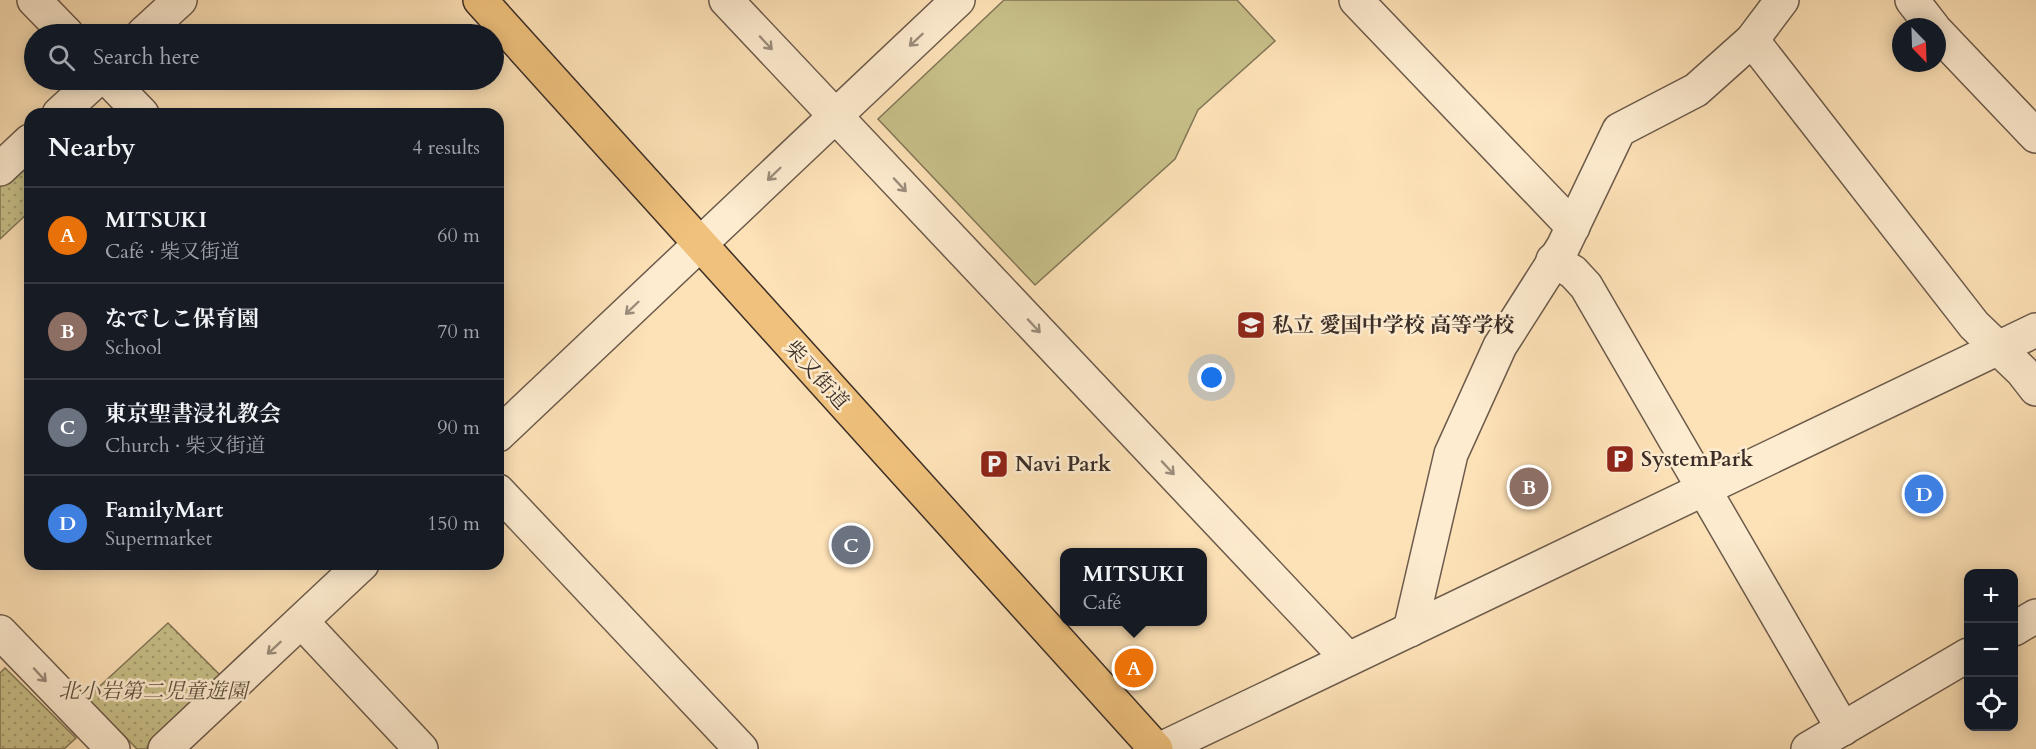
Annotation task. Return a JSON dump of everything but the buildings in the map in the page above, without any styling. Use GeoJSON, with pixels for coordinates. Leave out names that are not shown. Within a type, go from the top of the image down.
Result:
{"type":"FeatureCollection","features":[{"type":"Feature","properties":{"kind":"main road","name":"柴又街道"},"geometry":{"type":"LineString","coordinates":[[480,0],[502,24]]}},
{"type":"Feature","properties":{"kind":"main road","name":"柴又街道"},"geometry":{"type":"LineString","coordinates":[[504,27],[1156,749]]}},
{"type":"Feature","properties":{"kind":"street"},"geometry":{"type":"LineString","coordinates":[[34,0],[57,24]]}},
{"type":"Feature","properties":{"kind":"street"},"geometry":{"type":"LineString","coordinates":[[154,24],[180,0]]}},
{"type":"Feature","properties":{"kind":"street"},"geometry":{"type":"LineString","coordinates":[[726,0],[1348,659]]}},
{"type":"Feature","properties":{"kind":"street"},"geometry":{"type":"LineString","coordinates":[[504,429],[958,0]]}},
{"type":"Feature","properties":{"kind":"street"},"geometry":{"type":"LineString","coordinates":[[1356,0],[1568,221]]}},
{"type":"Feature","properties":{"kind":"street"},"geometry":{"type":"LineString","coordinates":[[1410,630],[1451,454],[1500,346],[1553,260],[1568,221],[1619,130],[1696,90],[1752,40],[1782,0]]}},
{"type":"Feature","properties":{"kind":"street"},"geometry":{"type":"LineString","coordinates":[[1912,0],[1926,18]]}},
{"type":"Feature","properties":{"kind":"street"},"geometry":{"type":"LineString","coordinates":[[1752,40],[1974,325],[2036,389]]}},
{"type":"Feature","properties":{"kind":"street"},"geometry":{"type":"LineString","coordinates":[[1946,41],[2036,136]]}},
{"type":"Feature","properties":{"kind":"street"},"geometry":{"type":"LineString","coordinates":[[66,108],[85,90]]}},
{"type":"Feature","properties":{"kind":"street"},"geometry":{"type":"LineString","coordinates":[[119,90],[136,108]]}},
{"type":"Feature","properties":{"kind":"street"},"geometry":{"type":"LineString","coordinates":[[0,169],[24,147]]}},
{"type":"Feature","properties":{"kind":"street"},"geometry":{"type":"LineString","coordinates":[[1553,260],[1573,272],[1586,286],[1843,729]]}},
{"type":"Feature","properties":{"kind":"street"},"geometry":{"type":"LineString","coordinates":[[1161,749],[2036,330]]}},
{"type":"Feature","properties":{"kind":"street"},"geometry":{"type":"LineString","coordinates":[[504,497],[741,749]]}},
{"type":"Feature","properties":{"kind":"street"},"geometry":{"type":"LineString","coordinates":[[165,749],[356,570]]}},
{"type":"Feature","properties":{"kind":"street"},"geometry":{"type":"LineString","coordinates":[[2018,626],[2036,616]]}},
{"type":"Feature","properties":{"kind":"street"},"geometry":{"type":"LineString","coordinates":[[302,622],[421,749]]}},
{"type":"Feature","properties":{"kind":"street"},"geometry":{"type":"LineString","coordinates":[[0,632],[113,749]]}},
{"type":"Feature","properties":{"kind":"street"},"geometry":{"type":"LineString","coordinates":[[1808,749],[1964,657]]}},
{"type":"Feature","properties":{"kind":"green space"},"geometry":{"type":"Polygon","coordinates":[[[1004,0],[1237,0],[1275,41],[1198,110],[1175,159],[1035,285],[878,119],[1004,0]]]}},
{"type":"Feature","properties":{"kind":"green space"},"geometry":{"type":"Polygon","coordinates":[[[24,167],[24,217],[0,239],[0,187],[24,167]]]}},
{"type":"Feature","properties":{"kind":"green space","name":"北小岩第二児童遊園"},"geometry":{"type":"Polygon","coordinates":[[[168,623],[223,678],[148,749],[137,749],[87,698],[168,623]]]}},
{"type":"Feature","properties":{"kind":"green space"},"geometry":{"type":"Polygon","coordinates":[[[5,668],[76,738],[64,749],[0,749],[0,673],[5,668]]]}},
{"type":"Feature","properties":{"kind":"place","name":"私立 愛国中学校 高等学校"},"geometry":{"type":"Point","coordinates":[1251,325]}},
{"type":"Feature","properties":{"kind":"place","name":"SystemPark"},"geometry":{"type":"Point","coordinates":[1620,459]}},
{"type":"Feature","properties":{"kind":"place","name":"Navi Park"},"geometry":{"type":"Point","coordinates":[994,464]}},
{"type":"Feature","properties":{"kind":"place","name":"なでしこ保育園"},"geometry":{"type":"Point","coordinates":[1529,487]}},
{"type":"Feature","properties":{"kind":"place","name":"FamilyMart"},"geometry":{"type":"Point","coordinates":[1924,494]}},
{"type":"Feature","properties":{"kind":"place","name":"東京聖書浸礼教会"},"geometry":{"type":"Point","coordinates":[851,545]}},
{"type":"Feature","properties":{"kind":"place","name":"MITSUKI"},"geometry":{"type":"Point","coordinates":[1134,668]}}]}
